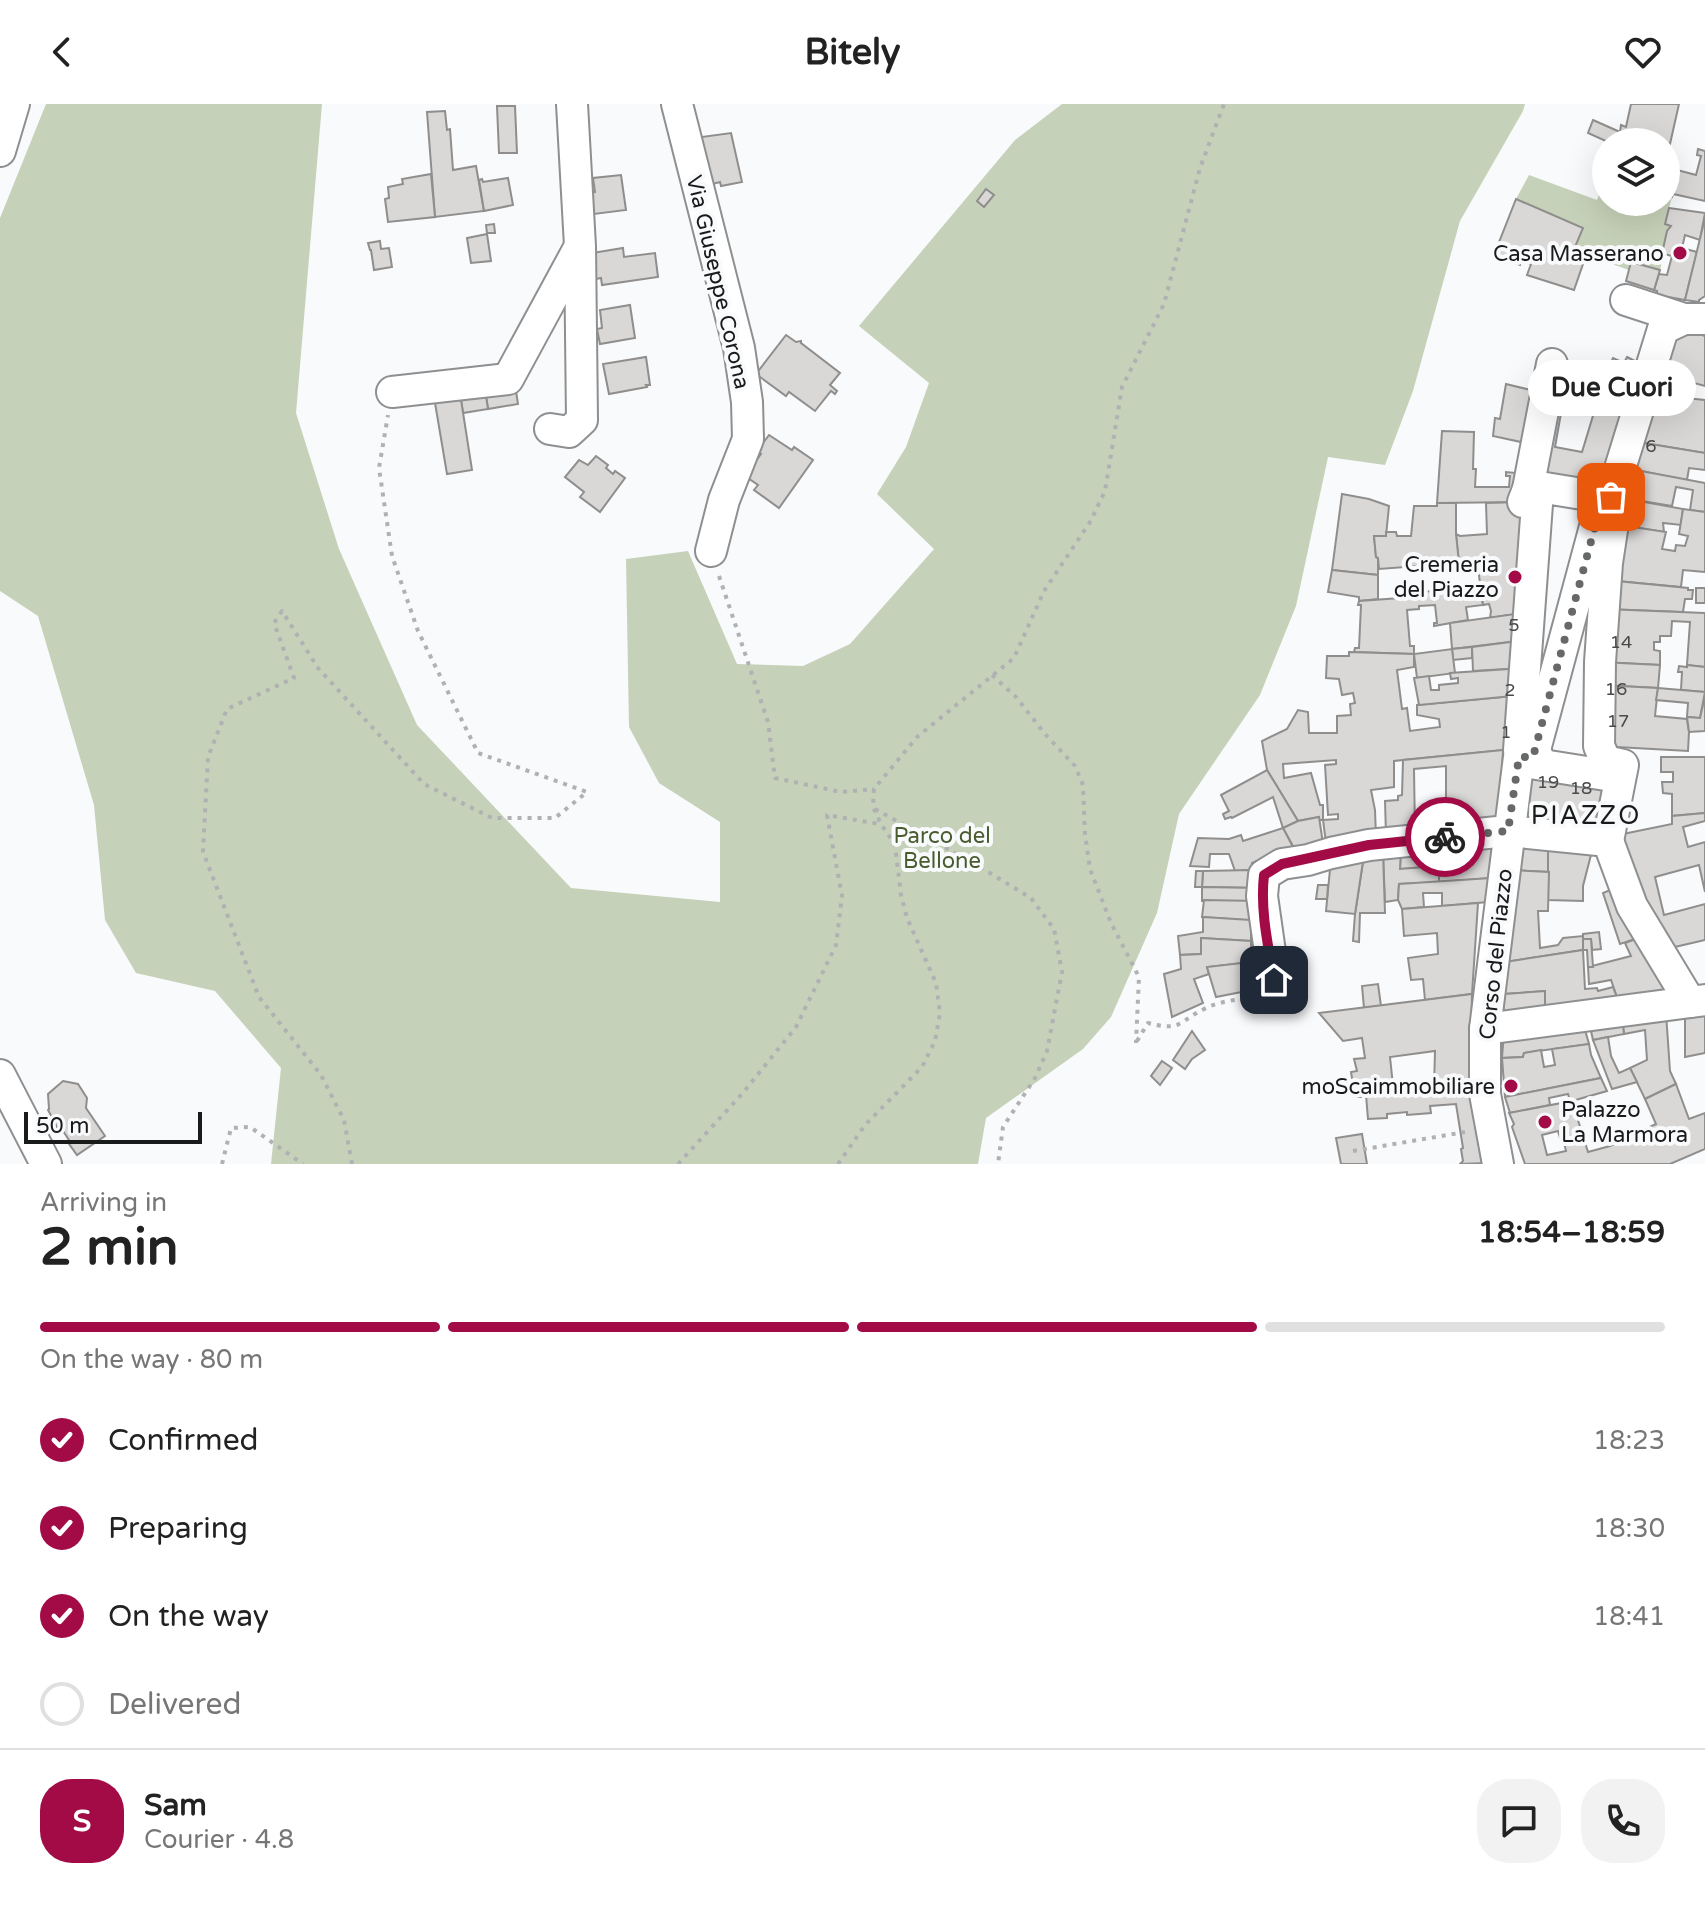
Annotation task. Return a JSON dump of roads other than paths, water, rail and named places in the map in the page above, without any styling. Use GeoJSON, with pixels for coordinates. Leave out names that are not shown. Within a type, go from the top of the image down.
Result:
{"type":"FeatureCollection","features":[{"type":"Feature","properties":{"kind":"street"},"geometry":{"type":"LineString","coordinates":[[0,151],[14,104]]}},
{"type":"Feature","properties":{"kind":"street"},"geometry":{"type":"LineString","coordinates":[[550,429],[569,432],[582,420],[580,246],[572,104]]}},
{"type":"Feature","properties":{"kind":"street","name":"Via Giuseppe Corona"},"geometry":{"type":"LineString","coordinates":[[677,104],[739,348],[747,402],[748,439],[724,500],[711,551]]}},
{"type":"Feature","properties":{"kind":"street"},"geometry":{"type":"LineString","coordinates":[[392,392],[508,379],[580,246]]}},
{"type":"Feature","properties":{"kind":"street"},"geometry":{"type":"LineString","coordinates":[[1626,300],[1695,319]]}},
{"type":"Feature","properties":{"kind":"street"},"geometry":{"type":"LineString","coordinates":[[1527,757],[1663,329],[1695,319]]}},
{"type":"Feature","properties":{"kind":"street"},"geometry":{"type":"LineString","coordinates":[[1552,364],[1523,502],[1537,504],[1519,750],[1530,763],[1612,776],[1614,763]]}},
{"type":"Feature","properties":{"kind":"street"},"geometry":{"type":"LineString","coordinates":[[1485,1029],[1698,1001],[1632,906],[1608,841],[1614,763],[1599,746],[1600,662],[1607,563],[1617,497],[1606,503],[1533,486],[1528,489]]}},
{"type":"Feature","properties":{"kind":"street","name":"Corso del Piazzo"},"geometry":{"type":"LineString","coordinates":[[1498,1164],[1485,1094],[1485,1029],[1519,757],[1527,757]]}},
{"type":"Feature","properties":{"kind":"street"},"geometry":{"type":"LineString","coordinates":[[1274,980],[1262,896],[1264,875],[1282,864],[1369,845],[1508,831],[1608,841]]}},
{"type":"Feature","properties":{"kind":"street"},"geometry":{"type":"LineString","coordinates":[[0,1075],[46,1164]]}},
{"type":"Feature","properties":{"kind":"place","name":"Casa Masserano"},"geometry":{"type":"Point","coordinates":[1680,253]}},
{"type":"Feature","properties":{"kind":"place","name":"Due Cuori"},"geometry":{"type":"Point","coordinates":[1611,497]}},
{"type":"Feature","properties":{"kind":"place","name":"Cremeria del Piazzo"},"geometry":{"type":"Point","coordinates":[1515,577]}},
{"type":"Feature","properties":{"kind":"place","name":"moScaimmobiliare"},"geometry":{"type":"Point","coordinates":[1511,1086]}},
{"type":"Feature","properties":{"kind":"place","name":"Palazzo La Marmora"},"geometry":{"type":"Point","coordinates":[1545,1122]}},
{"type":"Feature","properties":{"kind":"district","name":"PIAZZO"},"geometry":{"type":"Point","coordinates":[1586,815]}},
{"type":"Feature","properties":{"kind":"park label","name":"Parco del Bellone"},"geometry":{"type":"Point","coordinates":[942,848]}}]}
